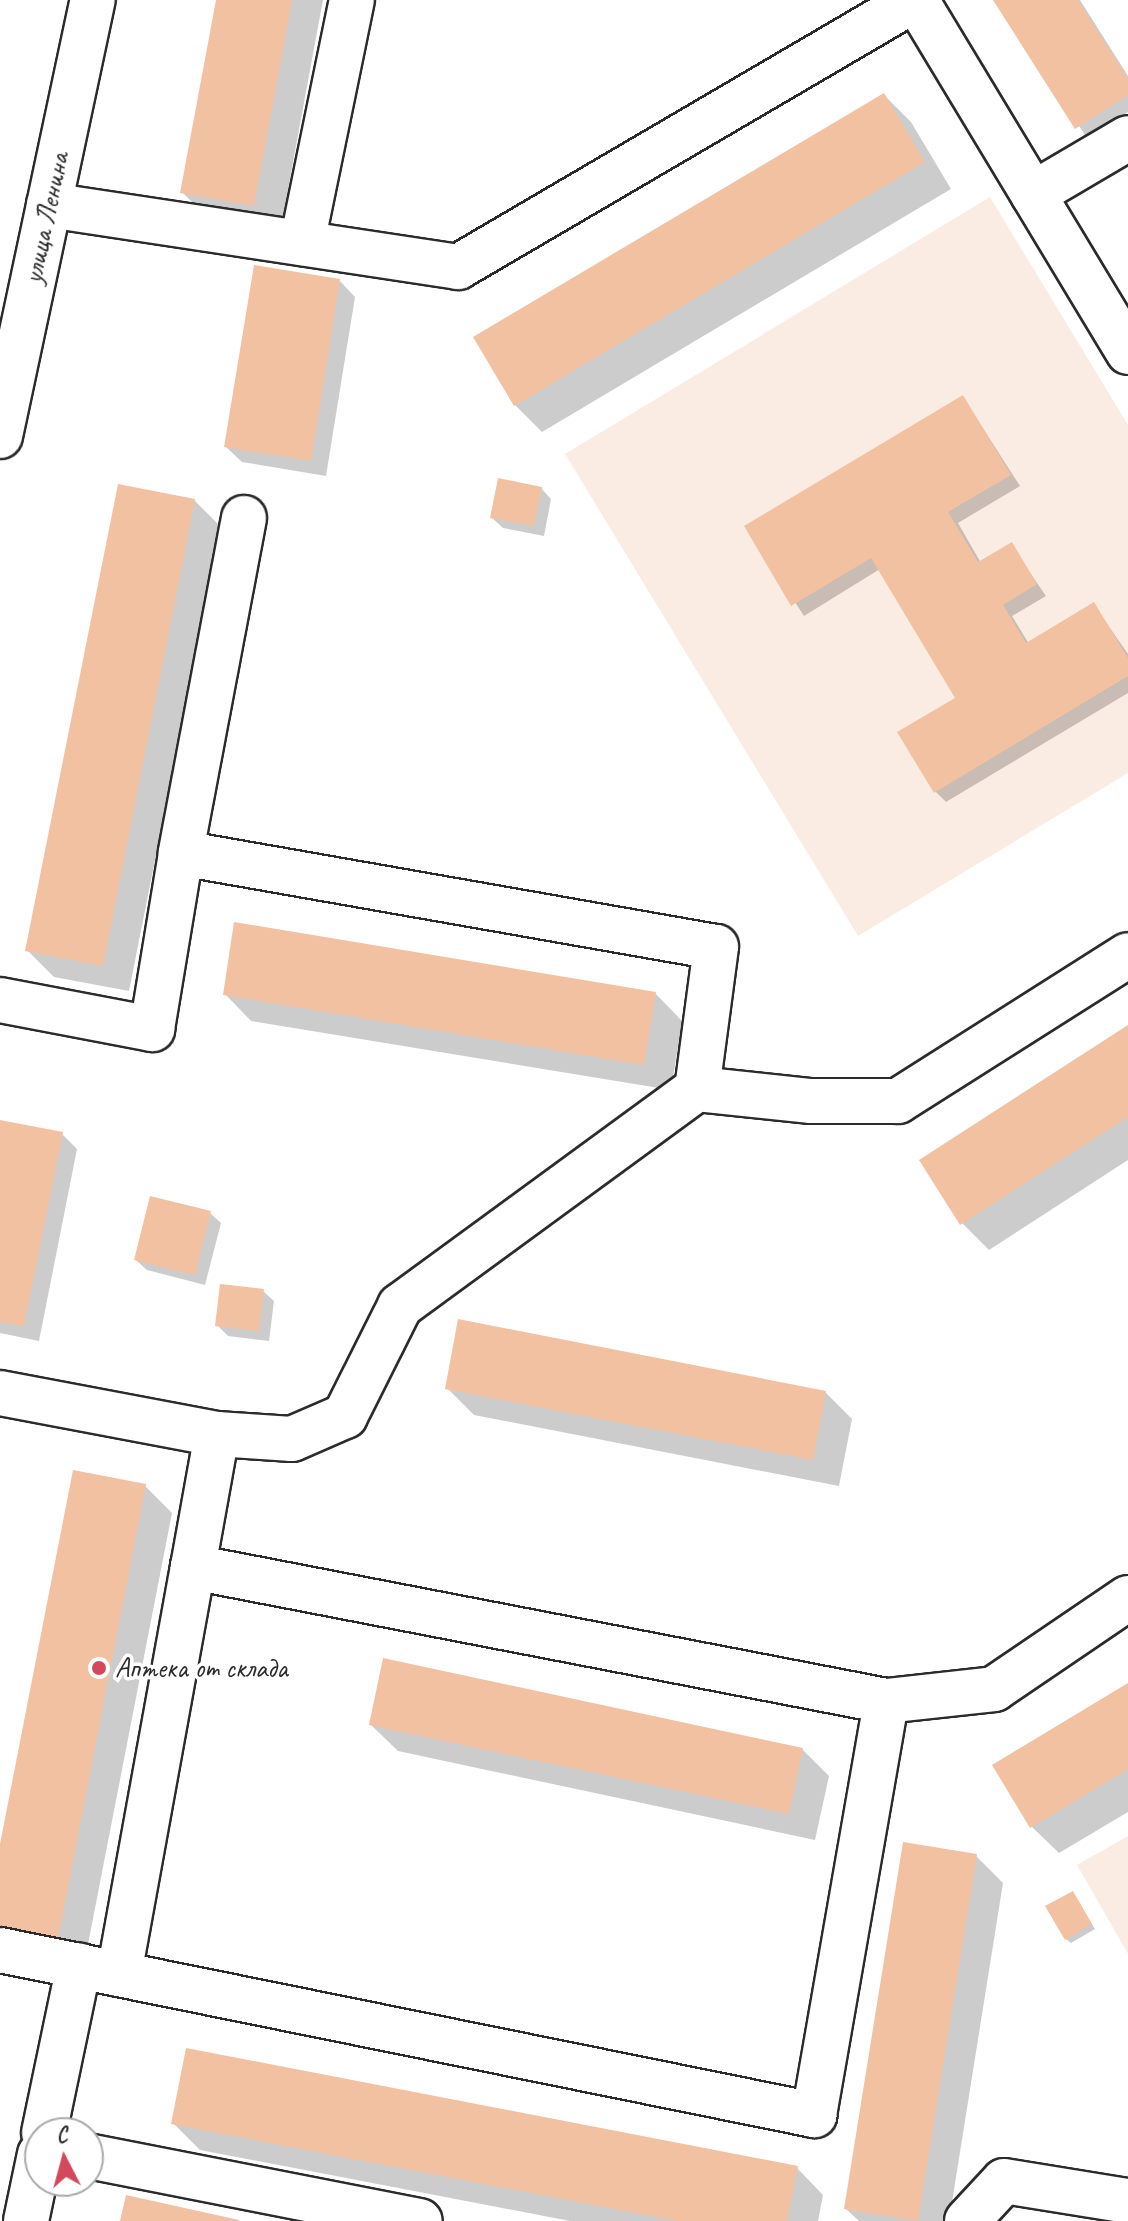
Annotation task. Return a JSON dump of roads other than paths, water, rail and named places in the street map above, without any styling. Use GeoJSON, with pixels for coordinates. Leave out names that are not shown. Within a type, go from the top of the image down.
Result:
{"type":"FeatureCollection","features":[{"type":"Feature","properties":{"kind":"street","name":"улица Ленина"},"geometry":{"type":"LineString","coordinates":[[0,436],[93,0]]}},
{"type":"Feature","properties":{"kind":"street"},"geometry":{"type":"LineString","coordinates":[[302,243],[352,0]]}},
{"type":"Feature","properties":{"kind":"street"},"geometry":{"type":"LineString","coordinates":[[49,205],[458,267],[915,0],[1128,352]]}},
{"type":"Feature","properties":{"kind":"street"},"geometry":{"type":"LineString","coordinates":[[1033,194],[1128,138]]}},
{"type":"Feature","properties":{"kind":"street"},"geometry":{"type":"LineString","coordinates":[[0,1000],[152,1029],[181,853],[244,518]]}},
{"type":"Feature","properties":{"kind":"street"},"geometry":{"type":"LineString","coordinates":[[181,853],[716,947],[697,1089]]}},
{"type":"Feature","properties":{"kind":"street"},"geometry":{"type":"LineString","coordinates":[[0,1393],[217,1434],[292,1439],[345,1416],[400,1306],[697,1089],[811,1101],[898,1101],[1128,955]]}},
{"type":"Feature","properties":{"kind":"street"},"geometry":{"type":"LineString","coordinates":[[49,2117],[99,1970],[193,1567],[217,1434]]}},
{"type":"Feature","properties":{"kind":"street"},"geometry":{"type":"LineString","coordinates":[[193,1567],[886,1701],[994,1689],[1128,1598]]}},
{"type":"Feature","properties":{"kind":"street"},"geometry":{"type":"LineString","coordinates":[[0,1950],[814,2115],[886,1701]]}},
{"type":"Feature","properties":{"kind":"street"},"geometry":{"type":"LineString","coordinates":[[104,2159],[420,2221]]}},
{"type":"Feature","properties":{"kind":"street"},"geometry":{"type":"LineString","coordinates":[[967,2221],[1004,2181],[1128,2201]]}},
{"type":"Feature","properties":{"kind":"street"},"geometry":{"type":"LineString","coordinates":[[26,2221],[31,2197]]}},
{"type":"Feature","properties":{"kind":"place","name":"Аптека от склада"},"geometry":{"type":"Point","coordinates":[99,1668]}}]}
